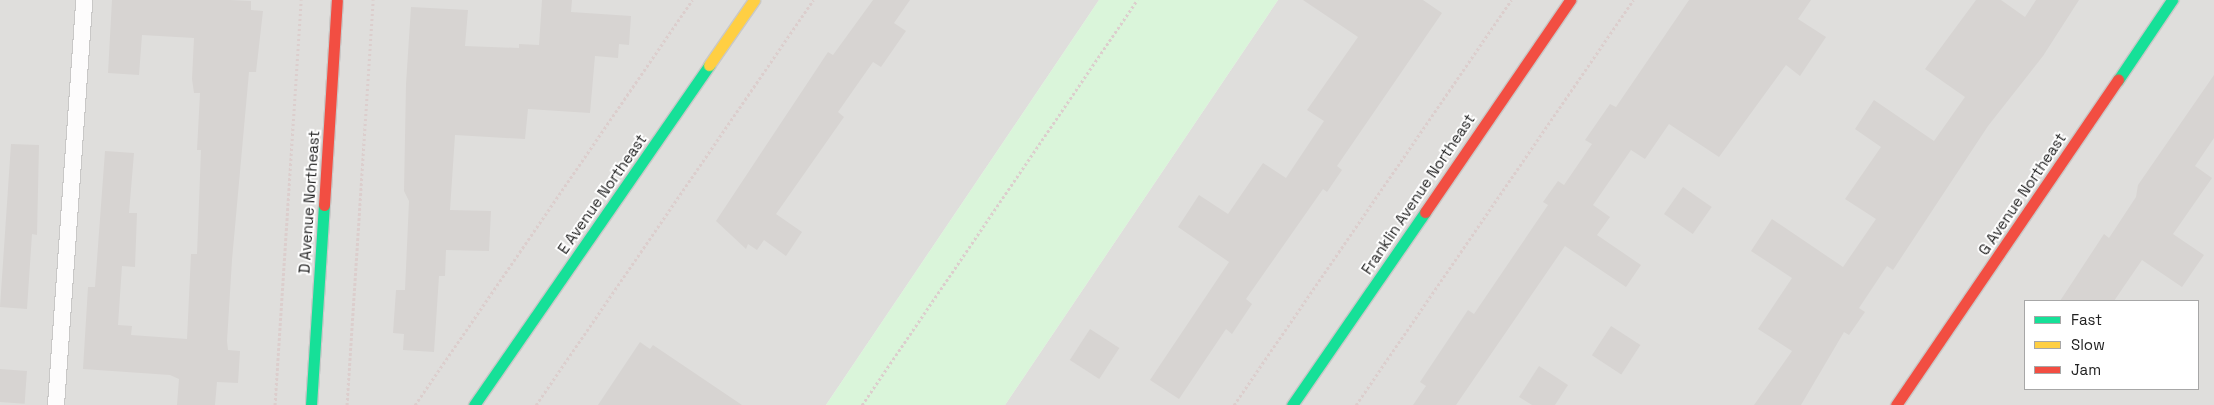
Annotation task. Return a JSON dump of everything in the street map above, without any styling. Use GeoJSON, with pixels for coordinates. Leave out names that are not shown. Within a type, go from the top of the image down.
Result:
{"type":"FeatureCollection","features":[{"type":"Feature","properties":{"kind":"street","name":"D Avenue Northeast"},"geometry":{"type":"LineString","coordinates":[[311,405],[337,0]]}},
{"type":"Feature","properties":{"kind":"street","name":"E Avenue Northeast"},"geometry":{"type":"LineString","coordinates":[[474,405],[754,0]]}},
{"type":"Feature","properties":{"kind":"street","name":"Franklin Avenue Northeast"},"geometry":{"type":"LineString","coordinates":[[1292,405],[1570,0]]}},
{"type":"Feature","properties":{"kind":"street","name":"G Avenue Northeast"},"geometry":{"type":"LineString","coordinates":[[1896,405],[2172,0]]}},
{"type":"Feature","properties":{"kind":"lane"},"geometry":{"type":"LineString","coordinates":[[56,405],[84,0]]}},
{"type":"Feature","properties":{"kind":"path"},"geometry":{"type":"LineString","coordinates":[[275,405],[301,0]]}},
{"type":"Feature","properties":{"kind":"path"},"geometry":{"type":"LineString","coordinates":[[347,405],[373,0]]}},
{"type":"Feature","properties":{"kind":"path"},"geometry":{"type":"LineString","coordinates":[[415,405],[692,0]]}},
{"type":"Feature","properties":{"kind":"path"},"geometry":{"type":"LineString","coordinates":[[536,405],[813,0]]}},
{"type":"Feature","properties":{"kind":"path"},"geometry":{"type":"LineString","coordinates":[[862,405],[1137,0]]}},
{"type":"Feature","properties":{"kind":"path"},"geometry":{"type":"LineString","coordinates":[[1234,405],[1511,0]]}},
{"type":"Feature","properties":{"kind":"path"},"geometry":{"type":"LineString","coordinates":[[1356,405],[1633,0]]}},
{"type":"Feature","properties":{"kind":"shaded area"},"geometry":{"type":"Polygon","coordinates":[[[0,0],[1099,0],[826,405],[0,405],[0,0]]]}},
{"type":"Feature","properties":{"kind":"shaded area"},"geometry":{"type":"Polygon","coordinates":[[[1278,0],[2214,0],[2214,405],[1005,405],[1278,0]]]}},
{"type":"Feature","properties":{"kind":"green space"},"geometry":{"type":"Polygon","coordinates":[[[1099,0],[1278,0],[1005,405],[826,405],[1099,0]]]}},
{"type":"Feature","properties":{"kind":"building"},"geometry":{"type":"Polygon","coordinates":[[[112,0],[251,1],[251,10],[263,11],[256,72],[249,72],[232,260],[227,341],[228,350],[240,351],[238,383],[217,382],[215,405],[177,405],[179,379],[170,375],[83,369],[88,287],[95,287],[105,151],[134,153],[129,213],[137,213],[135,267],[122,266],[118,325],[132,326],[131,335],[187,339],[191,254],[197,254],[201,150],[197,150],[200,93],[194,93],[192,79],[194,38],[142,35],[139,75],[108,73],[112,0]]]}},
{"type":"Feature","properties":{"kind":"building"},"geometry":{"type":"Polygon","coordinates":[[[542,0],[572,0],[571,12],[631,16],[629,45],[619,44],[618,58],[595,56],[590,113],[528,109],[525,139],[455,135],[450,210],[491,211],[489,251],[446,250],[445,276],[439,276],[434,352],[403,350],[404,334],[393,333],[396,290],[405,290],[409,201],[404,191],[406,84],[411,7],[468,10],[465,46],[519,48],[519,44],[539,45],[542,0]]]}},
{"type":"Feature","properties":{"kind":"building"},"geometry":{"type":"Polygon","coordinates":[[[873,0],[910,0],[894,23],[906,31],[881,67],[873,62],[838,112],[844,117],[776,214],[802,232],[786,256],[764,240],[757,250],[748,244],[746,249],[716,221],[828,52],[833,55],[873,0]]]}},
{"type":"Feature","properties":{"kind":"building"},"geometry":{"type":"Polygon","coordinates":[[[1303,0],[1423,0],[1442,13],[1337,166],[1342,170],[1327,192],[1323,189],[1246,299],[1252,304],[1232,334],[1226,329],[1179,399],[1150,380],[1229,262],[1178,227],[1199,195],[1228,214],[1263,163],[1286,178],[1324,121],[1307,110],[1358,37],[1303,0]]]}},
{"type":"Feature","properties":{"kind":"building"},"geometry":{"type":"Polygon","coordinates":[[[1689,0],[1811,0],[1798,19],[1826,37],[1800,76],[1786,65],[1719,157],[1669,124],[1645,159],[1631,150],[1593,205],[1610,217],[1597,235],[1641,265],[1626,287],[1565,246],[1456,405],[1413,405],[1426,386],[1420,382],[1468,310],[1474,314],[1548,205],[1543,202],[1558,181],[1564,185],[1592,144],[1585,140],[1610,104],[1616,107],[1689,0]]]}},
{"type":"Feature","properties":{"kind":"building"},"geometry":{"type":"Polygon","coordinates":[[[1976,0],[2001,0],[2025,17],[2036,0],[2079,0],[2043,56],[1988,126],[1893,270],[1887,266],[1859,308],[1865,312],[1849,335],[1844,332],[1801,405],[1754,405],[1792,351],[1758,329],[1792,278],[1751,251],[1772,219],[1843,267],[1876,219],[1845,199],[1881,147],[1855,129],[1874,100],[1934,141],[1965,97],[1925,69],[1976,0]]]}},
{"type":"Feature","properties":{"kind":"building"},"geometry":{"type":"Polygon","coordinates":[[[2214,75],[2214,138],[2195,166],[2212,178],[2173,234],[2204,255],[2182,287],[2142,260],[2115,300],[2061,300],[2104,234],[2109,238],[2136,197],[2138,185],[2214,75]]]}},
{"type":"Feature","properties":{"kind":"building"},"geometry":{"type":"Polygon","coordinates":[[[11,144],[39,145],[37,235],[32,234],[27,309],[0,307],[11,144]]]}},
{"type":"Feature","properties":{"kind":"building"},"geometry":{"type":"Polygon","coordinates":[[[1683,187],[1712,207],[1693,234],[1664,214],[1683,187]]]}},
{"type":"Feature","properties":{"kind":"building"},"geometry":{"type":"Polygon","coordinates":[[[1611,326],[1640,345],[1621,374],[1592,355],[1611,326]]]}},
{"type":"Feature","properties":{"kind":"building"},"geometry":{"type":"Polygon","coordinates":[[[1090,329],[1119,348],[1099,379],[1070,360],[1090,329]]]}},
{"type":"Feature","properties":{"kind":"building"},"geometry":{"type":"Polygon","coordinates":[[[640,342],[650,349],[653,345],[742,405],[598,405],[640,342]]]}},
{"type":"Feature","properties":{"kind":"building"},"geometry":{"type":"Polygon","coordinates":[[[1539,366],[1568,385],[1555,405],[1532,405],[1519,397],[1539,366]]]}},
{"type":"Feature","properties":{"kind":"building"},"geometry":{"type":"Polygon","coordinates":[[[0,369],[27,371],[25,404],[0,402],[0,369]]]}},
{"type":"Feature","properties":{"kind":"traffic: fast"},"geometry":{"type":"LineString","coordinates":[[2118,80],[2172,0]]}},
{"type":"Feature","properties":{"kind":"traffic: fast"},"geometry":{"type":"LineString","coordinates":[[474,405],[709,65]]}},
{"type":"Feature","properties":{"kind":"traffic: fast"},"geometry":{"type":"LineString","coordinates":[[311,405],[324,205]]}},
{"type":"Feature","properties":{"kind":"traffic: fast"},"geometry":{"type":"LineString","coordinates":[[1292,405],[1425,212]]}},
{"type":"Feature","properties":{"kind":"traffic: slow"},"geometry":{"type":"LineString","coordinates":[[709,65],[754,0]]}},
{"type":"Feature","properties":{"kind":"traffic: jam"},"geometry":{"type":"LineString","coordinates":[[324,205],[337,0]]}},
{"type":"Feature","properties":{"kind":"traffic: jam"},"geometry":{"type":"LineString","coordinates":[[1425,212],[1570,0]]}},
{"type":"Feature","properties":{"kind":"traffic: jam"},"geometry":{"type":"LineString","coordinates":[[1896,405],[2118,80]]}}]}
